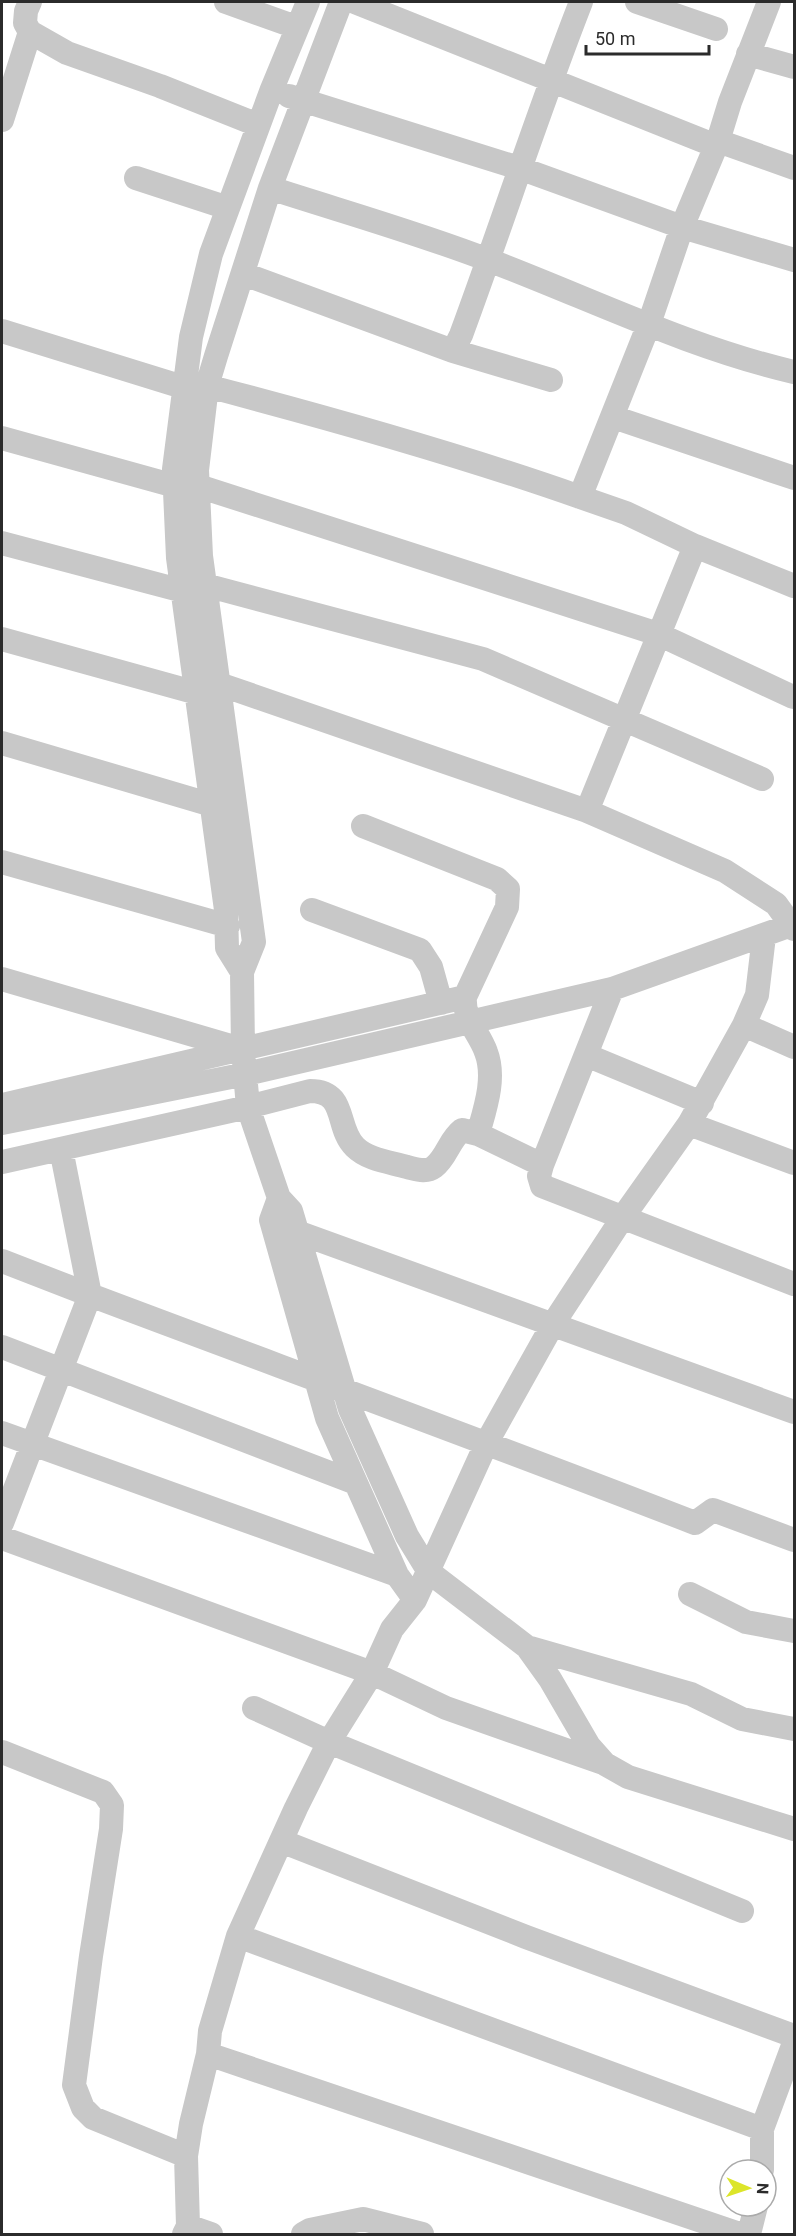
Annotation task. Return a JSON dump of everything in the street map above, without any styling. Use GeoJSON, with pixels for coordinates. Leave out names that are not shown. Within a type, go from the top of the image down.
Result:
{"type":"FeatureCollection","features":[{"type":"Feature","properties":{"kind":"street"},"geometry":{"type":"LineString","coordinates":[[30,2],[26,11],[25,23],[30,33],[67,53],[160,86],[258,125]]}},
{"type":"Feature","properties":{"kind":"street"},"geometry":{"type":"LineString","coordinates":[[226,2],[296,27]]}},
{"type":"Feature","properties":{"kind":"street"},"geometry":{"type":"LineString","coordinates":[[197,387],[191,337],[211,254],[258,125],[308,2]]}},
{"type":"Feature","properties":{"kind":"street"},"geometry":{"type":"LineString","coordinates":[[340,2],[270,188],[244,274],[197,387],[174,469],[186,486],[178,558],[194,588],[219,684],[254,942],[242,972],[243,1050],[248,1107],[279,1198],[291,1210],[350,1409],[407,1536],[429,1572],[527,1647],[550,1679],[589,1746],[605,1764]]}},
{"type":"Feature","properties":{"kind":"street"},"geometry":{"type":"LineString","coordinates":[[355,2],[715,142],[795,168]]}},
{"type":"Feature","properties":{"kind":"street"},"geometry":{"type":"LineString","coordinates":[[453,351],[489,260],[551,79],[581,2]]}},
{"type":"Feature","properties":{"kind":"street"},"geometry":{"type":"LineString","coordinates":[[637,2],[716,28]]}},
{"type":"Feature","properties":{"kind":"street"},"geometry":{"type":"LineString","coordinates":[[580,496],[649,324],[682,227],[769,2]]}},
{"type":"Feature","properties":{"kind":"street"},"geometry":{"type":"LineString","coordinates":[[2,120],[30,33]]}},
{"type":"Feature","properties":{"kind":"street"},"geometry":{"type":"LineString","coordinates":[[748,54],[795,67]]}},
{"type":"Feature","properties":{"kind":"street"},"geometry":{"type":"LineString","coordinates":[[272,89],[522,169],[682,227],[795,260]]}},
{"type":"Feature","properties":{"kind":"street"},"geometry":{"type":"LineString","coordinates":[[136,178],[228,208]]}},
{"type":"Feature","properties":{"kind":"street"},"geometry":{"type":"LineString","coordinates":[[270,188],[489,260],[649,324],[758,364],[795,372]]}},
{"type":"Feature","properties":{"kind":"street"},"geometry":{"type":"LineString","coordinates":[[244,274],[453,351],[551,380]]}},
{"type":"Feature","properties":{"kind":"street"},"geometry":{"type":"LineString","coordinates":[[2,332],[197,387],[347,422],[508,471],[626,513],[695,546],[795,586]]}},
{"type":"Feature","properties":{"kind":"street"},"geometry":{"type":"LineString","coordinates":[[613,417],[795,478]]}},
{"type":"Feature","properties":{"kind":"street"},"geometry":{"type":"LineString","coordinates":[[2,438],[186,486],[658,634],[794,696]]}},
{"type":"Feature","properties":{"kind":"street"},"geometry":{"type":"LineString","coordinates":[[2,543],[483,659],[762,779]]}},
{"type":"Feature","properties":{"kind":"street"},"geometry":{"type":"LineString","coordinates":[[587,811],[695,546]]}},
{"type":"Feature","properties":{"kind":"street"},"geometry":{"type":"LineString","coordinates":[[194,588],[197,693],[228,926],[227,948],[242,972]]}},
{"type":"Feature","properties":{"kind":"street"},"geometry":{"type":"LineString","coordinates":[[2,639],[197,693]]}},
{"type":"Feature","properties":{"kind":"street"},"geometry":{"type":"LineString","coordinates":[[2,1123],[246,1074],[612,989],[793,926],[776,904],[725,871],[587,811],[219,684]]}},
{"type":"Feature","properties":{"kind":"street"},"geometry":{"type":"LineString","coordinates":[[2,743],[212,805]]}},
{"type":"Feature","properties":{"kind":"street"},"geometry":{"type":"LineString","coordinates":[[363,826],[497,879],[508,889],[507,906],[465,997],[464,1005],[469,1023],[487,1053],[488,1099],[478,1134]]}},
{"type":"Feature","properties":{"kind":"street"},"geometry":{"type":"LineString","coordinates":[[2,862],[228,926]]}},
{"type":"Feature","properties":{"kind":"street"},"geometry":{"type":"LineString","coordinates":[[312,910],[420,950],[431,967],[441,1003]]}},
{"type":"Feature","properties":{"kind":"street"},"geometry":{"type":"LineString","coordinates":[[211,2235],[186,2230],[186,2156],[191,2124],[208,2054],[210,2031],[238,1936],[329,1742],[372,1673],[392,1629],[415,1600],[487,1442],[553,1324],[623,1217],[689,1124],[744,1025],[757,995],[764,936]]}},
{"type":"Feature","properties":{"kind":"street"},"geometry":{"type":"LineString","coordinates":[[2,980],[243,1050]]}},
{"type":"Feature","properties":{"kind":"street"},"geometry":{"type":"LineString","coordinates":[[612,989],[542,1165],[539,1176],[542,1185],[795,1284]]}},
{"type":"Feature","properties":{"kind":"street"},"geometry":{"type":"LineString","coordinates":[[2,1105],[465,997]]}},
{"type":"Feature","properties":{"kind":"street"},"geometry":{"type":"LineString","coordinates":[[744,1025],[795,1047]]}},
{"type":"Feature","properties":{"kind":"street"},"geometry":{"type":"LineString","coordinates":[[586,1055],[702,1103]]}},
{"type":"Feature","properties":{"kind":"street"},"geometry":{"type":"LineString","coordinates":[[2,1162],[310,1091],[321,1091],[329,1094],[335,1101],[352,1145],[372,1158],[425,1171],[434,1167],[447,1150],[453,1137],[462,1130],[478,1134],[542,1165]]}},
{"type":"Feature","properties":{"kind":"street"},"geometry":{"type":"LineString","coordinates":[[689,1124],[795,1162]]}},
{"type":"Feature","properties":{"kind":"street"},"geometry":{"type":"LineString","coordinates":[[2,1523],[90,1295],[61,1149]]}},
{"type":"Feature","properties":{"kind":"street"},"geometry":{"type":"LineString","coordinates":[[279,1198],[271,1220],[327,1418],[397,1575],[415,1600]]}},
{"type":"Feature","properties":{"kind":"street"},"geometry":{"type":"LineString","coordinates":[[297,1232],[795,1412]]}},
{"type":"Feature","properties":{"kind":"street"},"geometry":{"type":"LineString","coordinates":[[2,1262],[696,1522],[713,1510],[795,1540]]}},
{"type":"Feature","properties":{"kind":"street"},"geometry":{"type":"LineString","coordinates":[[2,1347],[356,1483]]}},
{"type":"Feature","properties":{"kind":"street"},"geometry":{"type":"LineString","coordinates":[[2,1432],[397,1575]]}},
{"type":"Feature","properties":{"kind":"street"},"geometry":{"type":"LineString","coordinates":[[2,1538],[372,1673],[446,1708],[605,1764],[628,1777],[795,1829]]}},
{"type":"Feature","properties":{"kind":"street"},"geometry":{"type":"LineString","coordinates":[[690,1594],[746,1622],[795,1631]]}},
{"type":"Feature","properties":{"kind":"street"},"geometry":{"type":"LineString","coordinates":[[527,1647],[691,1694],[742,1719],[795,1729]]}},
{"type":"Feature","properties":{"kind":"street"},"geometry":{"type":"LineString","coordinates":[[254,1708],[329,1742],[742,1911]]}},
{"type":"Feature","properties":{"kind":"street"},"geometry":{"type":"LineString","coordinates":[[2,1752],[103,1792],[112,1805],[111,1829],[74,2085],[83,2108],[93,2118],[186,2156]]}},
{"type":"Feature","properties":{"kind":"street"},"geometry":{"type":"LineString","coordinates":[[281,1841],[526,1937],[795,2036]]}},
{"type":"Feature","properties":{"kind":"street"},"geometry":{"type":"LineString","coordinates":[[238,1936],[762,2129]]}},
{"type":"Feature","properties":{"kind":"street"},"geometry":{"type":"LineString","coordinates":[[762,2158],[762,2129],[795,2043]]}},
{"type":"Feature","properties":{"kind":"street"},"geometry":{"type":"LineString","coordinates":[[208,2054],[740,2235]]}},
{"type":"Feature","properties":{"kind":"street"},"geometry":{"type":"LineString","coordinates":[[749,2235],[753,2218]]}},
{"type":"Feature","properties":{"kind":"street"},"geometry":{"type":"LineString","coordinates":[[303,2235],[310,2230],[363,2219],[422,2235]]}}]}
